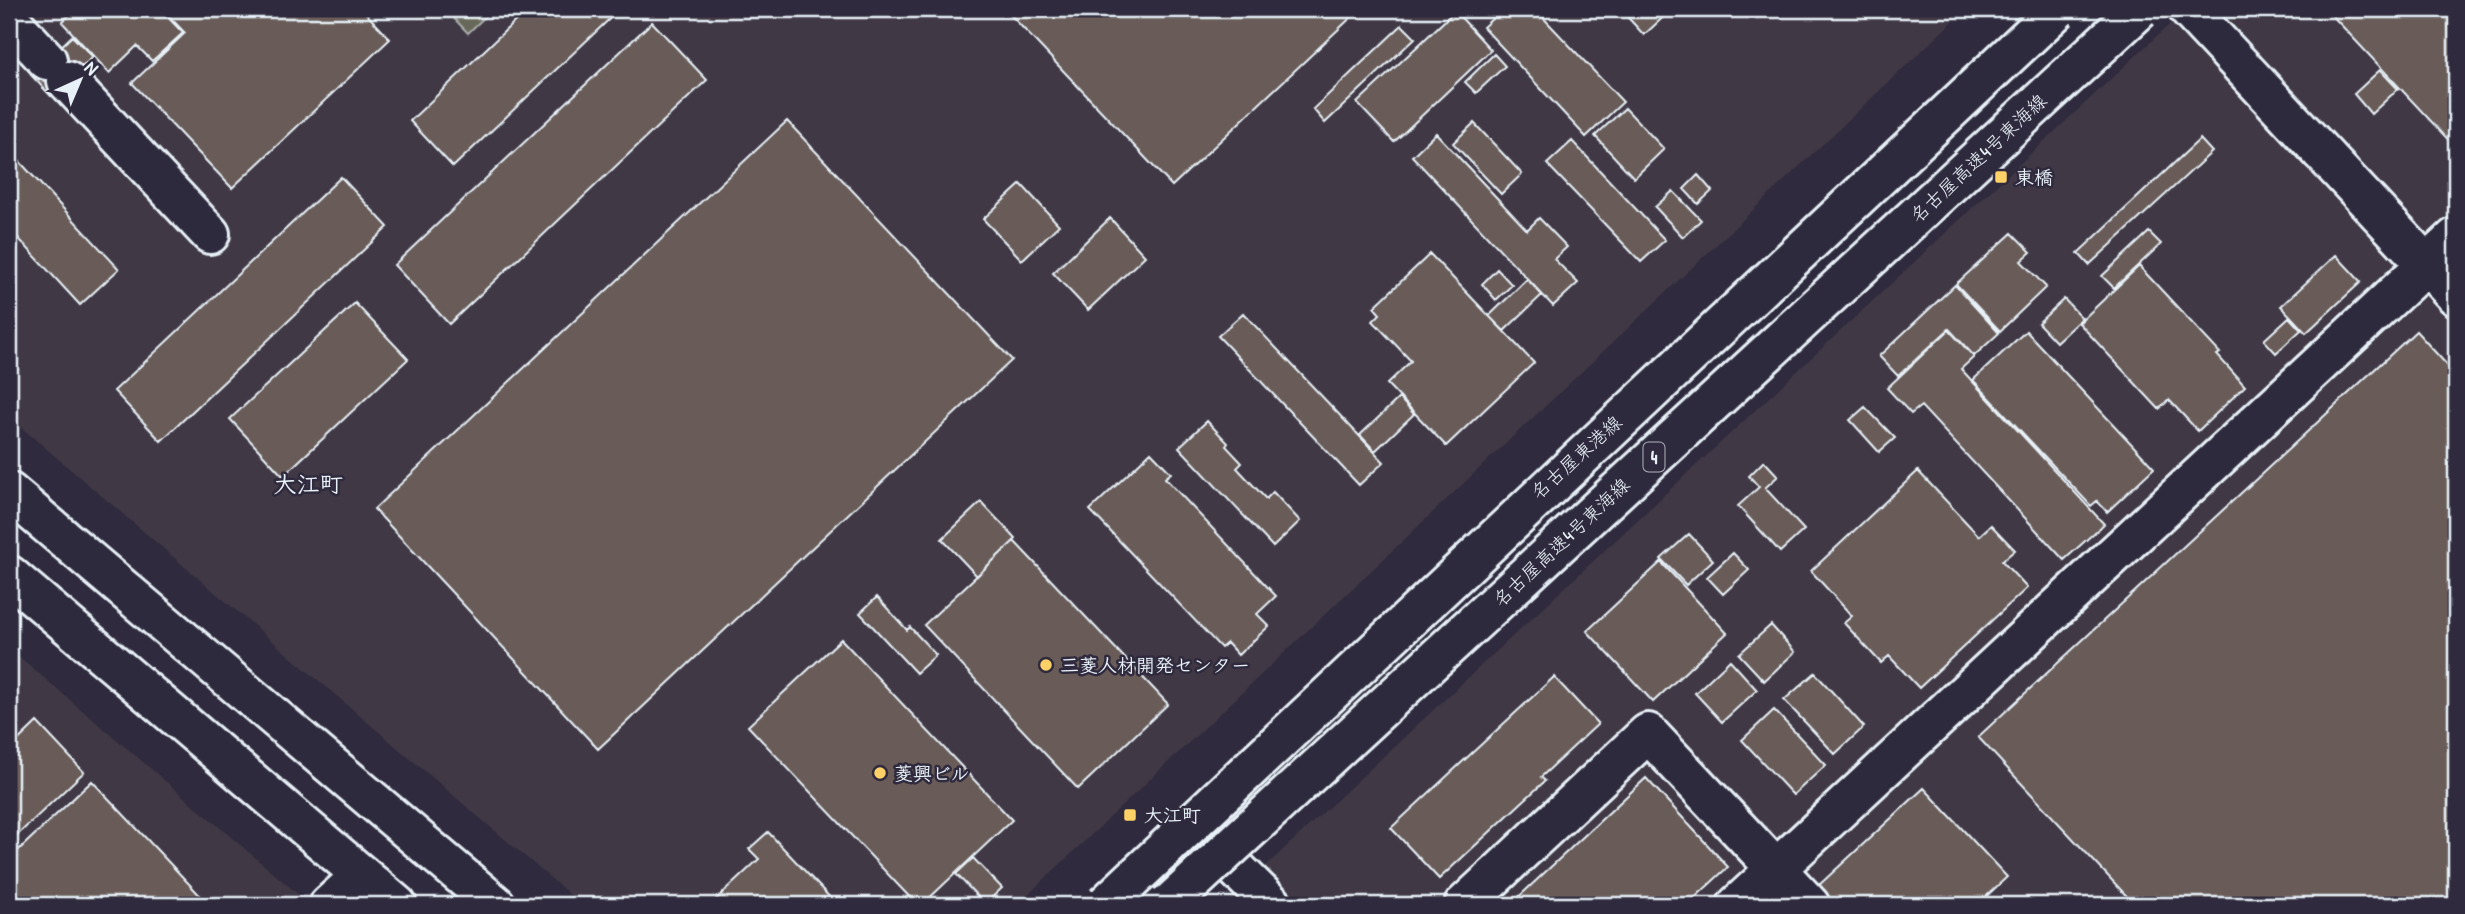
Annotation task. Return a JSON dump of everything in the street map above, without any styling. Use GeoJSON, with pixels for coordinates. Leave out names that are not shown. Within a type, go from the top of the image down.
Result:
{"type":"FeatureCollection","features":[{"type":"Feature","properties":{"kind":"main road"},"geometry":{"type":"LineString","coordinates":[[1105,905],[2058,9]]}},
{"type":"Feature","properties":{"kind":"main road","name":"名古屋東港線"},"geometry":{"type":"LineString","coordinates":[[1085,905],[2067,9]]}},
{"type":"Feature","properties":{"kind":"main road","name":"名古屋東港線"},"geometry":{"type":"LineString","coordinates":[[1140,905],[2108,9]]}},
{"type":"Feature","properties":{"kind":"main road","name":"名古屋高速4号東海線"},"geometry":{"type":"LineString","coordinates":[[1168,905],[2140,9]]}},
{"type":"Feature","properties":{"kind":"main road"},"geometry":{"type":"LineString","coordinates":[[2188,9],[2456,296]]}},
{"type":"Feature","properties":{"kind":"main road"},"geometry":{"type":"LineString","coordinates":[[9,19],[210,234]]}},
{"type":"Feature","properties":{"kind":"main road"},"geometry":{"type":"LineString","coordinates":[[1737,905],[2456,237]]}},
{"type":"Feature","properties":{"kind":"main road"},"geometry":{"type":"LineString","coordinates":[[9,492],[496,905]]}},
{"type":"Feature","properties":{"kind":"main road"},"geometry":{"type":"LineString","coordinates":[[9,575],[397,905]]}},
{"type":"Feature","properties":{"kind":"main road"},"geometry":{"type":"LineString","coordinates":[[1464,905],[1648,733],[1810,905]]}},
{"type":"Feature","properties":{"kind":"main road"},"geometry":{"type":"LineString","coordinates":[[1208,841],[1273,905]]}},
{"type":"Feature","properties":{"kind":"main road"},"geometry":{"type":"LineString","coordinates":[[329,905],[362,875]]}},
{"type":"Feature","properties":{"kind":"shaded area"},"geometry":{"type":"Polygon","coordinates":[[[9,9],[1966,9],[1017,905],[582,905],[9,417],[9,9]]]}},
{"type":"Feature","properties":{"kind":"shaded area"},"geometry":{"type":"Polygon","coordinates":[[[2186,9],[2456,9],[2456,905],[1224,905],[2186,9]]]}},
{"type":"Feature","properties":{"kind":"shaded area"},"geometry":{"type":"Polygon","coordinates":[[[9,648],[311,905],[9,905],[9,648]]]}},
{"type":"Feature","properties":{"kind":"green space"},"geometry":{"type":"Polygon","coordinates":[[[445,9],[493,9],[468,33],[445,9]]]}},
{"type":"Feature","properties":{"kind":"building"},"geometry":{"type":"Polygon","coordinates":[[[76,9],[160,9],[183,33],[152,61],[137,46],[109,73],[62,22],[76,9]]]}},
{"type":"Feature","properties":{"kind":"building"},"geometry":{"type":"Polygon","coordinates":[[[162,9],[362,9],[390,39],[232,188],[132,83],[185,33],[162,9]]]}},
{"type":"Feature","properties":{"kind":"building"},"geometry":{"type":"Polygon","coordinates":[[[528,9],[620,9],[453,167],[410,121],[528,9]]]}},
{"type":"Feature","properties":{"kind":"building"},"geometry":{"type":"Polygon","coordinates":[[[1005,9],[1360,9],[1172,186],[1005,9]]]}},
{"type":"Feature","properties":{"kind":"building"},"geometry":{"type":"Polygon","coordinates":[[[1503,9],[1535,9],[1623,102],[1586,137],[1483,27],[1503,9]]]}},
{"type":"Feature","properties":{"kind":"building"},"geometry":{"type":"Polygon","coordinates":[[[1620,9],[1672,9],[1644,35],[1620,9]]]}},
{"type":"Feature","properties":{"kind":"building"},"geometry":{"type":"Polygon","coordinates":[[[2456,9],[2456,148],[2327,10],[2456,9]]]}},
{"type":"Feature","properties":{"kind":"building"},"geometry":{"type":"Polygon","coordinates":[[[1455,11],[1491,50],[1394,142],[1357,103],[1455,11]]]}},
{"type":"Feature","properties":{"kind":"building"},"geometry":{"type":"Polygon","coordinates":[[[652,22],[707,80],[449,324],[394,265],[652,22]]]}},
{"type":"Feature","properties":{"kind":"building"},"geometry":{"type":"Polygon","coordinates":[[[1402,25],[1415,38],[1325,123],[1313,109],[1402,25]]]}},
{"type":"Feature","properties":{"kind":"building"},"geometry":{"type":"Polygon","coordinates":[[[72,36],[93,57],[51,96],[31,75],[72,36]]]}},
{"type":"Feature","properties":{"kind":"building"},"geometry":{"type":"Polygon","coordinates":[[[1494,54],[1505,66],[1476,93],[1465,82],[1494,54]]]}},
{"type":"Feature","properties":{"kind":"building"},"geometry":{"type":"Polygon","coordinates":[[[2380,70],[2398,89],[2371,114],[2354,94],[2380,70]]]}},
{"type":"Feature","properties":{"kind":"building"},"geometry":{"type":"Polygon","coordinates":[[[1625,108],[1664,149],[1634,178],[1595,136],[1625,108]]]}},
{"type":"Feature","properties":{"kind":"building"},"geometry":{"type":"Polygon","coordinates":[[[787,121],[1012,360],[598,749],[374,509],[787,121]]]}},
{"type":"Feature","properties":{"kind":"building"},"geometry":{"type":"Polygon","coordinates":[[[1474,123],[1522,174],[1501,194],[1453,143],[1474,123]]]}},
{"type":"Feature","properties":{"kind":"building"},"geometry":{"type":"Polygon","coordinates":[[[1436,133],[1527,230],[1539,218],[1567,247],[1554,259],[1578,283],[1553,306],[1412,156],[1436,133]]]}},
{"type":"Feature","properties":{"kind":"building"},"geometry":{"type":"Polygon","coordinates":[[[2200,139],[2212,152],[2089,265],[2078,253],[2200,139]]]}},
{"type":"Feature","properties":{"kind":"building"},"geometry":{"type":"Polygon","coordinates":[[[1572,141],[1665,240],[1641,262],[1547,164],[1572,141]]]}},
{"type":"Feature","properties":{"kind":"building"},"geometry":{"type":"Polygon","coordinates":[[[9,150],[119,269],[80,305],[9,228],[9,150]]]}},
{"type":"Feature","properties":{"kind":"building"},"geometry":{"type":"Polygon","coordinates":[[[1698,175],[1712,191],[1698,204],[1684,189],[1698,175]]]}},
{"type":"Feature","properties":{"kind":"building"},"geometry":{"type":"Polygon","coordinates":[[[341,177],[388,227],[161,441],[114,391],[341,177]]]}},
{"type":"Feature","properties":{"kind":"building"},"geometry":{"type":"Polygon","coordinates":[[[1021,184],[1059,225],[1022,260],[983,219],[1021,184]]]}},
{"type":"Feature","properties":{"kind":"building"},"geometry":{"type":"Polygon","coordinates":[[[1673,191],[1701,220],[1683,237],[1655,207],[1673,191]]]}},
{"type":"Feature","properties":{"kind":"building"},"geometry":{"type":"Polygon","coordinates":[[[1110,218],[1145,256],[1088,310],[1053,273],[1110,218]]]}},
{"type":"Feature","properties":{"kind":"building"},"geometry":{"type":"Polygon","coordinates":[[[2149,232],[2161,244],[2114,288],[2102,276],[2149,232]]]}},
{"type":"Feature","properties":{"kind":"building"},"geometry":{"type":"Polygon","coordinates":[[[2012,233],[2031,252],[2021,261],[2046,287],[2000,331],[1956,284],[2012,233]]]}},
{"type":"Feature","properties":{"kind":"building"},"geometry":{"type":"Polygon","coordinates":[[[1430,254],[1534,363],[1446,446],[1387,384],[1411,361],[1373,321],[1380,314],[1374,307],[1430,254]]]}},
{"type":"Feature","properties":{"kind":"building"},"geometry":{"type":"Polygon","coordinates":[[[2336,255],[2361,282],[2306,333],[2281,306],[2336,255]]]}},
{"type":"Feature","properties":{"kind":"building"},"geometry":{"type":"Polygon","coordinates":[[[2139,266],[2220,353],[2217,355],[2245,386],[2198,431],[2169,400],[2159,409],[2079,323],[2139,266]]]}},
{"type":"Feature","properties":{"kind":"building"},"geometry":{"type":"Polygon","coordinates":[[[1497,269],[1512,285],[1496,300],[1482,284],[1497,269]]]}},
{"type":"Feature","properties":{"kind":"building"},"geometry":{"type":"Polygon","coordinates":[[[1527,279],[1542,295],[1504,331],[1489,316],[1527,279]]]}},
{"type":"Feature","properties":{"kind":"building"},"geometry":{"type":"Polygon","coordinates":[[[1955,285],[1999,333],[1974,356],[1949,329],[1898,376],[1879,356],[1955,285]]]}},
{"type":"Feature","properties":{"kind":"building"},"geometry":{"type":"Polygon","coordinates":[[[2064,299],[2082,318],[2056,342],[2038,323],[2064,299]]]}},
{"type":"Feature","properties":{"kind":"building"},"geometry":{"type":"Polygon","coordinates":[[[355,303],[408,359],[283,476],[230,419],[355,303]]]}},
{"type":"Feature","properties":{"kind":"building"},"geometry":{"type":"Polygon","coordinates":[[[1243,313],[1384,462],[1359,485],[1218,336],[1243,313]]]}},
{"type":"Feature","properties":{"kind":"building"},"geometry":{"type":"Polygon","coordinates":[[[2289,317],[2301,330],[2276,353],[2264,340],[2289,317]]]}},
{"type":"Feature","properties":{"kind":"building"},"geometry":{"type":"Polygon","coordinates":[[[1949,330],[1974,357],[1961,369],[2104,524],[2064,560],[1921,406],[1911,414],[1887,388],[1949,330]]]}},
{"type":"Feature","properties":{"kind":"building"},"geometry":{"type":"Polygon","coordinates":[[[2026,331],[2154,468],[2107,512],[2097,501],[2091,506],[1973,380],[2026,331]]]}},
{"type":"Feature","properties":{"kind":"building"},"geometry":{"type":"Polygon","coordinates":[[[2416,331],[2456,375],[2456,905],[2135,905],[1978,737],[2416,331]]]}},
{"type":"Feature","properties":{"kind":"building"},"geometry":{"type":"Polygon","coordinates":[[[1399,398],[1414,414],[1375,451],[1360,435],[1399,398]]]}},
{"type":"Feature","properties":{"kind":"building"},"geometry":{"type":"Polygon","coordinates":[[[1865,407],[1895,438],[1879,452],[1850,420],[1865,407]]]}},
{"type":"Feature","properties":{"kind":"building"},"geometry":{"type":"Polygon","coordinates":[[[1207,421],[1242,463],[1237,468],[1266,499],[1273,492],[1300,521],[1273,547],[1179,447],[1207,421]]]}},
{"type":"Feature","properties":{"kind":"building"},"geometry":{"type":"Polygon","coordinates":[[[1151,452],[1171,473],[1165,478],[1276,596],[1257,614],[1269,626],[1238,655],[1227,643],[1221,648],[1090,510],[1151,452]]]}},
{"type":"Feature","properties":{"kind":"building"},"geometry":{"type":"Polygon","coordinates":[[[1764,461],[1778,476],[1765,488],[1804,530],[1780,552],[1738,506],[1759,487],[1749,476],[1764,461]]]}},
{"type":"Feature","properties":{"kind":"building"},"geometry":{"type":"Polygon","coordinates":[[[1918,471],[1979,536],[1991,525],[2015,550],[2002,561],[2027,588],[1919,688],[1889,656],[1881,663],[1844,623],[1852,616],[1811,571],[1918,471]]]}},
{"type":"Feature","properties":{"kind":"building"},"geometry":{"type":"Polygon","coordinates":[[[981,502],[1016,539],[977,576],[942,539],[981,502]]]}},
{"type":"Feature","properties":{"kind":"building"},"geometry":{"type":"Polygon","coordinates":[[[1689,534],[1713,560],[1686,585],[1661,559],[1689,534]]]}},
{"type":"Feature","properties":{"kind":"building","name":"三菱人材開発センター"},"geometry":{"type":"Polygon","coordinates":[[[1014,541],[1168,704],[1078,789],[924,625],[1014,541]]]}},
{"type":"Feature","properties":{"kind":"building"},"geometry":{"type":"Polygon","coordinates":[[[1733,553],[1749,570],[1723,594],[1707,577],[1733,553]]]}},
{"type":"Feature","properties":{"kind":"building"},"geometry":{"type":"Polygon","coordinates":[[[1661,562],[1727,633],[1653,702],[1587,631],[1661,562]]]}},
{"type":"Feature","properties":{"kind":"building"},"geometry":{"type":"Polygon","coordinates":[[[877,597],[907,630],[910,627],[936,655],[916,673],[860,613],[877,597]]]}},
{"type":"Feature","properties":{"kind":"building"},"geometry":{"type":"Polygon","coordinates":[[[1771,625],[1795,652],[1764,681],[1739,654],[1771,625]]]}},
{"type":"Feature","properties":{"kind":"building","name":"菱興ビル"},"geometry":{"type":"Polygon","coordinates":[[[841,639],[1012,820],[922,905],[917,905],[748,726],[841,639]]]}},
{"type":"Feature","properties":{"kind":"building"},"geometry":{"type":"Polygon","coordinates":[[[1730,660],[1757,690],[1722,722],[1695,693],[1730,660]]]}},
{"type":"Feature","properties":{"kind":"building"},"geometry":{"type":"Polygon","coordinates":[[[1815,673],[1864,727],[1835,754],[1784,700],[1815,673]]]}},
{"type":"Feature","properties":{"kind":"building"},"geometry":{"type":"Polygon","coordinates":[[[1554,677],[1598,724],[1541,777],[1545,781],[1439,879],[1391,828],[1554,677]]]}},
{"type":"Feature","properties":{"kind":"building"},"geometry":{"type":"Polygon","coordinates":[[[1774,710],[1826,765],[1793,795],[1742,740],[1774,710]]]}},
{"type":"Feature","properties":{"kind":"building"},"geometry":{"type":"Polygon","coordinates":[[[37,722],[84,772],[9,843],[9,749],[37,722]]]}},
{"type":"Feature","properties":{"kind":"building"},"geometry":{"type":"Polygon","coordinates":[[[1646,778],[1728,867],[1687,905],[1510,905],[1646,778]]]}},
{"type":"Feature","properties":{"kind":"building"},"geometry":{"type":"Polygon","coordinates":[[[92,781],[209,905],[9,905],[9,859],[92,781]]]}},
{"type":"Feature","properties":{"kind":"building"},"geometry":{"type":"Polygon","coordinates":[[[1924,788],[2007,877],[1977,905],[1837,905],[1818,886],[1924,788]]]}},
{"type":"Feature","properties":{"kind":"building"},"geometry":{"type":"Polygon","coordinates":[[[768,832],[837,905],[710,905],[759,859],[749,849],[768,832]]]}},
{"type":"Feature","properties":{"kind":"building"},"geometry":{"type":"Polygon","coordinates":[[[973,858],[1002,888],[985,904],[956,874],[973,858]]]}},
{"type":"Feature","properties":{"kind":"place","name":"東橋"},"geometry":{"type":"Point","coordinates":[2001,177]}},
{"type":"Feature","properties":{"kind":"place","name":"三菱人材開発センター"},"geometry":{"type":"Point","coordinates":[1046,665]}},
{"type":"Feature","properties":{"kind":"place","name":"菱興ビル"},"geometry":{"type":"Point","coordinates":[880,773]}},
{"type":"Feature","properties":{"kind":"place","name":"大江町"},"geometry":{"type":"Point","coordinates":[1130,815]}},
{"type":"Feature","properties":{"kind":"district","name":"大江町"},"geometry":{"type":"Point","coordinates":[308,483]}}]}
